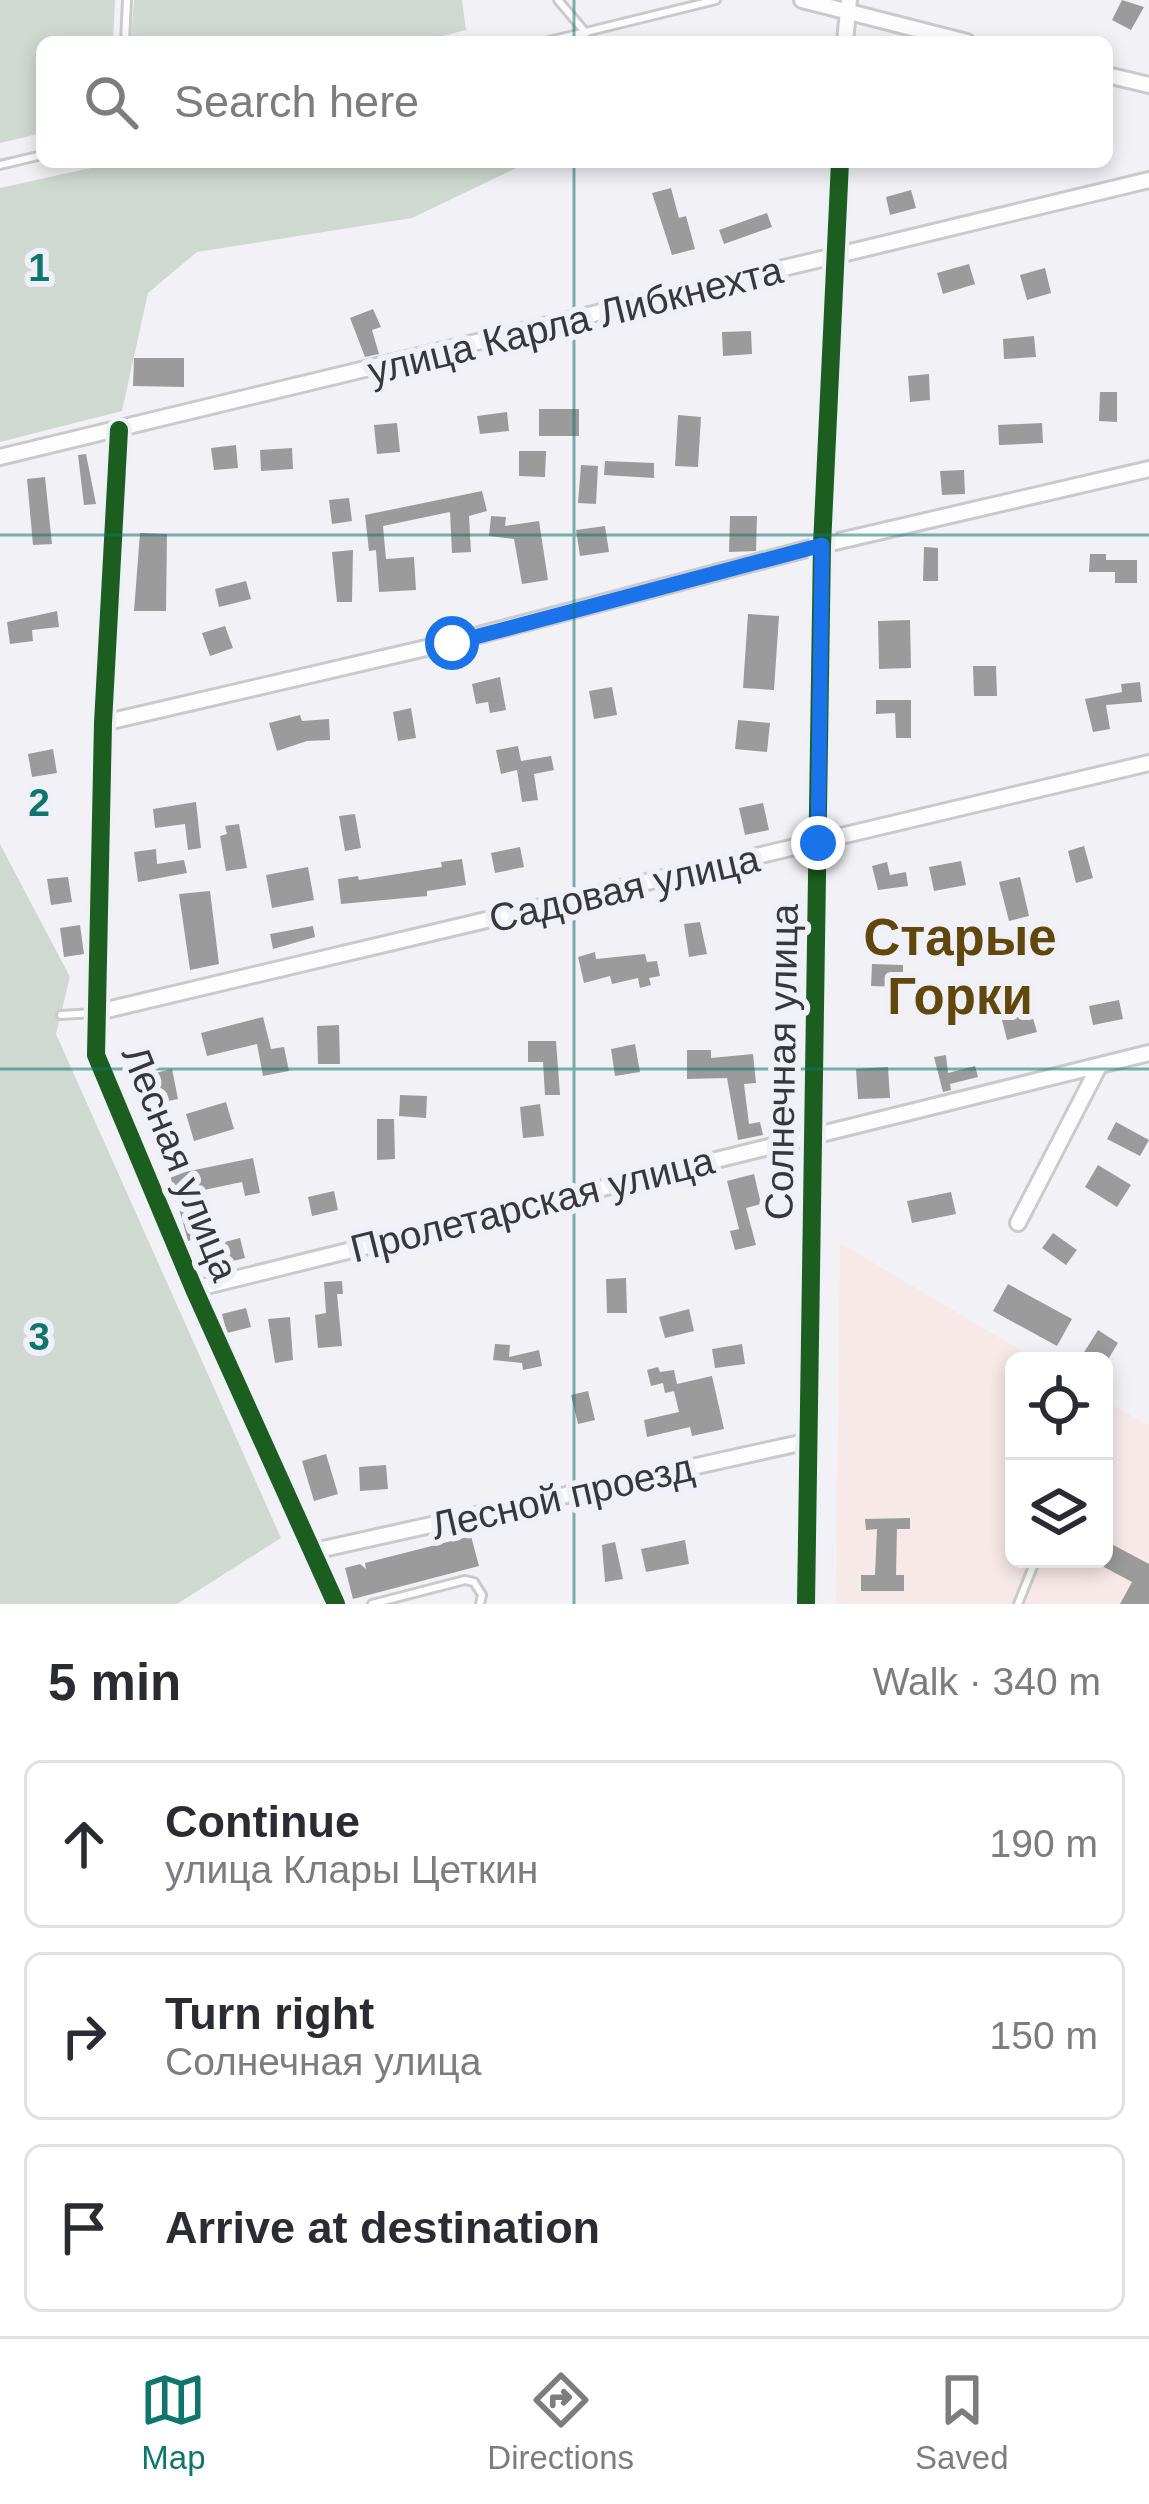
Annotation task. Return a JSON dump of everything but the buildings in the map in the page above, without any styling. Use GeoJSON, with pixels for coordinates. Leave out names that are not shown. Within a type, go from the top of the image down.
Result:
{"type":"FeatureCollection","features":[{"type":"Feature","properties":{"kind":"street"},"geometry":{"type":"LineString","coordinates":[[802,0],[848,7],[947,36]]}},
{"type":"Feature","properties":{"kind":"street"},"geometry":{"type":"LineString","coordinates":[[1113,76],[1149,85]]}},
{"type":"Feature","properties":{"kind":"street","name":"Солнечная улица"},"geometry":{"type":"LineString","coordinates":[[806,1604],[822,545],[840,168]]}},
{"type":"Feature","properties":{"kind":"street","name":"улица Карла Либкнехта"},"geometry":{"type":"LineString","coordinates":[[0,457],[1149,180]]}},
{"type":"Feature","properties":{"kind":"street","name":"Лесная улица"},"geometry":{"type":"LineString","coordinates":[[119,430],[103,723],[96,1054],[194,1289],[336,1604]]}},
{"type":"Feature","properties":{"kind":"street"},"geometry":{"type":"LineString","coordinates":[[103,723],[452,643],[822,545],[1149,469]]}},
{"type":"Feature","properties":{"kind":"street","name":"Садовая улица"},"geometry":{"type":"LineString","coordinates":[[98,1012],[1149,763]]}},
{"type":"Feature","properties":{"kind":"street","name":"Пролетарская улица"},"geometry":{"type":"LineString","coordinates":[[194,1289],[1149,1053]]}},
{"type":"Feature","properties":{"kind":"street"},"geometry":{"type":"LineString","coordinates":[[1018,1223],[1099,1066]]}},
{"type":"Feature","properties":{"kind":"street","name":"Лесной проезд"},"geometry":{"type":"LineString","coordinates":[[314,1551],[809,1441]]}},
{"type":"Feature","properties":{"kind":"lane"},"geometry":{"type":"LineString","coordinates":[[125,36],[127,0]]}},
{"type":"Feature","properties":{"kind":"lane"},"geometry":{"type":"LineString","coordinates":[[559,0],[586,33]]}},
{"type":"Feature","properties":{"kind":"lane"},"geometry":{"type":"LineString","coordinates":[[572,36],[716,0]]}},
{"type":"Feature","properties":{"kind":"lane"},"geometry":{"type":"LineString","coordinates":[[0,165],[36,156]]}},
{"type":"Feature","properties":{"kind":"lane"},"geometry":{"type":"LineString","coordinates":[[61,1015],[98,1012]]}},
{"type":"Feature","properties":{"kind":"lane"},"geometry":{"type":"LineString","coordinates":[[1018,1604],[1032,1568]]}},
{"type":"Feature","properties":{"kind":"lane"},"geometry":{"type":"LineString","coordinates":[[372,1604],[465,1580],[474,1582],[482,1595],[480,1604]]}},
{"type":"Feature","properties":{"kind":"shaded area"},"geometry":{"type":"Polygon","coordinates":[[[0,0],[115,0],[113,36],[36,36],[36,134],[0,143],[0,0]]]}},
{"type":"Feature","properties":{"kind":"shaded area"},"geometry":{"type":"Polygon","coordinates":[[[134,0],[462,0],[466,30],[443,36],[131,36],[134,0]]]}},
{"type":"Feature","properties":{"kind":"shaded area"},"geometry":{"type":"Polygon","coordinates":[[[91,168],[516,168],[412,218],[197,252],[148,293],[122,411],[0,442],[0,188],[91,168]]]}},
{"type":"Feature","properties":{"kind":"shaded area"},"geometry":{"type":"Polygon","coordinates":[[[0,844],[70,977],[56,1034],[281,1538],[177,1604],[0,1604],[0,844]]]}},
{"type":"Feature","properties":{"kind":"shaded area"},"geometry":{"type":"Polygon","coordinates":[[[840,1243],[1024,1352],[1005,1352],[1005,1568],[1113,1568],[1113,1405],[1149,1426],[1149,1604],[836,1604],[840,1243]]]}},
{"type":"Feature","properties":{"kind":"cycle path"},"geometry":{"type":"LineString","coordinates":[[806,1604],[822,545],[840,168]]}},
{"type":"Feature","properties":{"kind":"cycle path"},"geometry":{"type":"LineString","coordinates":[[119,430],[103,723],[96,1055],[194,1289],[336,1604]]}},
{"type":"Feature","properties":{"kind":"district","name":"Старые Горки"},"geometry":{"type":"Point","coordinates":[960,966]}},
{"type":"Feature","properties":{"kind":"route"},"geometry":{"type":"LineString","coordinates":[[452,643],[822,545],[818,843]]}}]}
